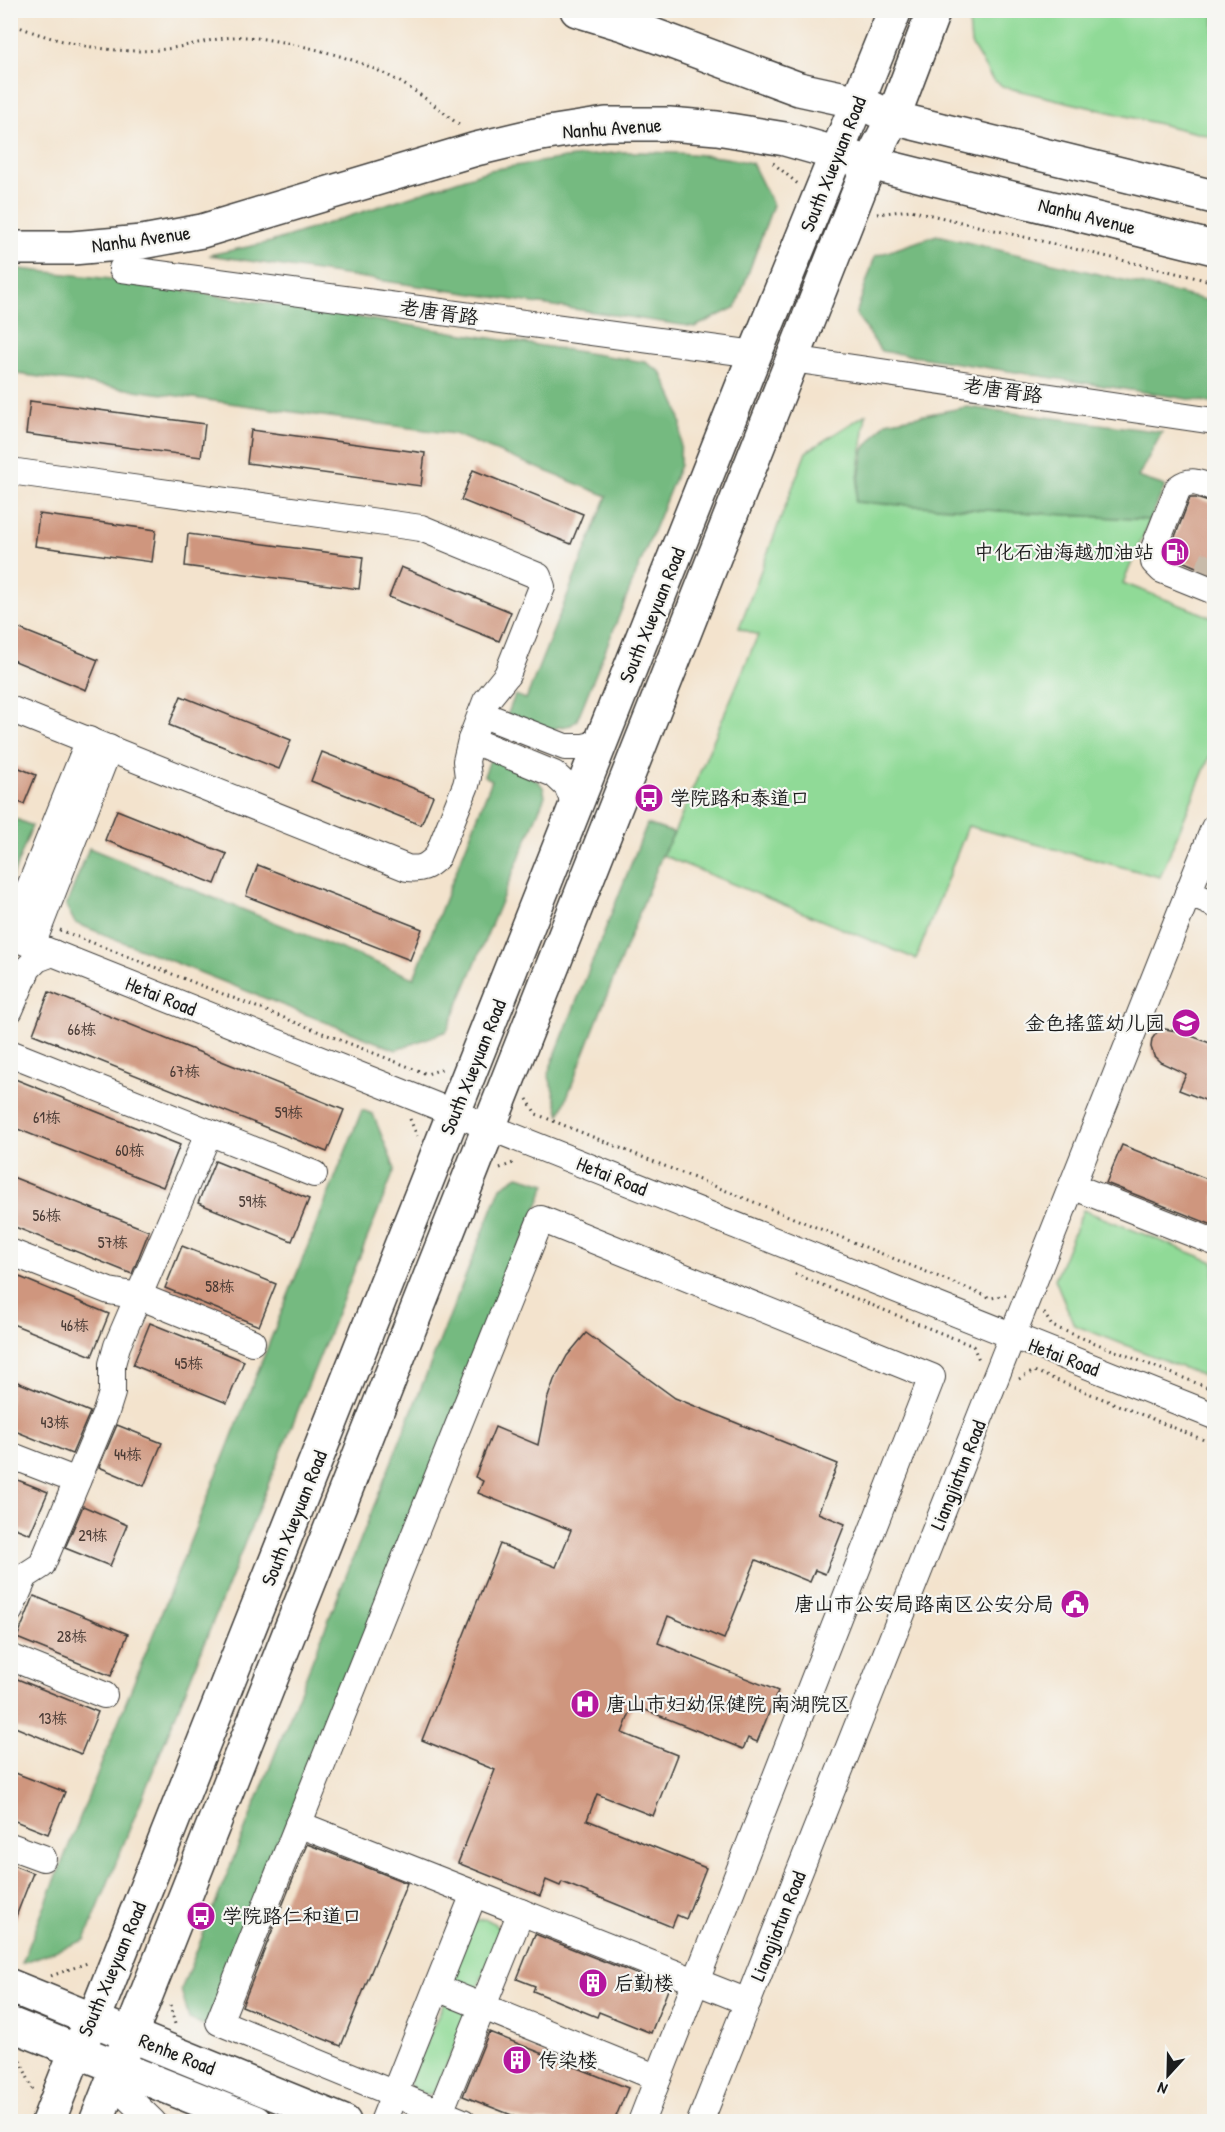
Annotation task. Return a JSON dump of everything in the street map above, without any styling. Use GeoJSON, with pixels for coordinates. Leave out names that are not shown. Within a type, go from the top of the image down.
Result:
{"type":"FeatureCollection","features":[{"type":"Feature","properties":{"kind":"main road"},"geometry":{"type":"LineString","coordinates":[[577,10],[626,25],[799,89],[859,102],[893,118],[1215,197]]}},
{"type":"Feature","properties":{"kind":"main road","name":"South Xueyuan Road"},"geometry":{"type":"LineString","coordinates":[[41,2108],[94,2019],[755,354],[895,10]]}},
{"type":"Feature","properties":{"kind":"main road","name":"South Xueyuan Road"},"geometry":{"type":"LineString","coordinates":[[96,2121],[792,359],[870,163],[893,118],[934,10]]}},
{"type":"Feature","properties":{"kind":"main road","name":"Nanhu Avenue"},"geometry":{"type":"LineString","coordinates":[[10,248],[72,248],[142,242],[202,231],[476,149],[535,135],[606,124],[669,124],[717,128],[785,139],[870,163],[1215,248]]}},
{"type":"Feature","properties":{"kind":"main road","name":"Renhe Road"},"geometry":{"type":"LineString","coordinates":[[10,1986],[344,2121]]}},
{"type":"Feature","properties":{"kind":"main road","name":"Renhe Road"},"geometry":{"type":"LineString","coordinates":[[14,2038],[76,2051],[115,2075],[255,2121]]}},
{"type":"Feature","properties":{"kind":"street","name":"老唐胥路"},"geometry":{"type":"LineString","coordinates":[[122,269],[755,354]]}},
{"type":"Feature","properties":{"kind":"street","name":"老唐胥路"},"geometry":{"type":"LineString","coordinates":[[792,359],[1215,421]]}},
{"type":"Feature","properties":{"kind":"street"},"geometry":{"type":"LineString","coordinates":[[10,471],[420,528],[538,576],[542,587],[507,675],[486,701],[471,740],[466,761],[468,777],[466,785],[437,857],[420,870],[407,868],[10,709]]}},
{"type":"Feature","properties":{"kind":"street"},"geometry":{"type":"LineString","coordinates":[[1208,585],[1161,570],[1155,562],[1153,551],[1178,488],[1194,481],[1215,489]]}},
{"type":"Feature","properties":{"kind":"street"},"geometry":{"type":"LineString","coordinates":[[481,714],[566,747],[584,747],[601,743]]}},
{"type":"Feature","properties":{"kind":"street"},"geometry":{"type":"LineString","coordinates":[[471,740],[554,774],[567,786],[576,807]]}},
{"type":"Feature","properties":{"kind":"street"},"geometry":{"type":"LineString","coordinates":[[10,1010],[28,968],[37,958],[34,939],[99,744]]}},
{"type":"Feature","properties":{"kind":"street"},"geometry":{"type":"LineString","coordinates":[[34,939],[99,744]]}},
{"type":"Feature","properties":{"kind":"street","name":"Liangjiatun Road"},"geometry":{"type":"LineString","coordinates":[[700,2121],[1072,1186],[1200,882],[1215,828]]}},
{"type":"Feature","properties":{"kind":"street"},"geometry":{"type":"LineString","coordinates":[[1200,882],[1215,904]]}},
{"type":"Feature","properties":{"kind":"street","name":"Hetai Road"},"geometry":{"type":"LineString","coordinates":[[34,939],[455,1114],[1215,1416]]}},
{"type":"Feature","properties":{"kind":"street"},"geometry":{"type":"LineString","coordinates":[[10,1053],[314,1174]]}},
{"type":"Feature","properties":{"kind":"street"},"geometry":{"type":"LineString","coordinates":[[10,1610],[25,1576],[42,1564],[106,1412],[112,1393],[112,1364],[117,1346],[209,1132]]}},
{"type":"Feature","properties":{"kind":"street"},"geometry":{"type":"LineString","coordinates":[[1072,1186],[1215,1242]]}},
{"type":"Feature","properties":{"kind":"street"},"geometry":{"type":"LineString","coordinates":[[463,2121],[437,2117],[394,2094],[219,2022],[540,1220],[932,1377],[641,2121]]}},
{"type":"Feature","properties":{"kind":"street"},"geometry":{"type":"LineString","coordinates":[[10,1252],[109,1291],[139,1296],[252,1342]]}},
{"type":"Feature","properties":{"kind":"street"},"geometry":{"type":"LineString","coordinates":[[10,1455],[77,1481]]}},
{"type":"Feature","properties":{"kind":"street"},"geometry":{"type":"LineString","coordinates":[[10,1657],[104,1695]]}},
{"type":"Feature","properties":{"kind":"street"},"geometry":{"type":"LineString","coordinates":[[298,1824],[748,2002]]}},
{"type":"Feature","properties":{"kind":"street"},"geometry":{"type":"LineString","coordinates":[[10,1846],[43,1858]]}},
{"type":"Feature","properties":{"kind":"street"},"geometry":{"type":"LineString","coordinates":[[383,2121],[474,1894]]}},
{"type":"Feature","properties":{"kind":"street"},"geometry":{"type":"LineString","coordinates":[[437,2117],[522,1912]]}},
{"type":"Feature","properties":{"kind":"street"},"geometry":{"type":"LineString","coordinates":[[436,1988],[658,2078]]}},
{"type":"Feature","properties":{"kind":"street"},"geometry":{"type":"LineString","coordinates":[[115,2075],[153,2121]]}},
{"type":"Feature","properties":{"kind":"path"},"geometry":{"type":"LineString","coordinates":[[10,23],[63,41],[131,50],[165,49],[234,37],[270,39],[306,47],[354,60],[387,74],[429,100],[466,130]]}},
{"type":"Feature","properties":{"kind":"path"},"geometry":{"type":"LineString","coordinates":[[768,159],[798,184]]}},
{"type":"Feature","properties":{"kind":"path"},"geometry":{"type":"LineString","coordinates":[[876,214],[910,210],[1215,282]]}},
{"type":"Feature","properties":{"kind":"path"},"geometry":{"type":"LineString","coordinates":[[34,939],[427,1074],[451,1067]]}},
{"type":"Feature","properties":{"kind":"path"},"geometry":{"type":"LineString","coordinates":[[524,1094],[536,1114],[991,1298],[1011,1294]]}},
{"type":"Feature","properties":{"kind":"path"},"geometry":{"type":"LineString","coordinates":[[410,1118],[417,1137]]}},
{"type":"Feature","properties":{"kind":"path"},"geometry":{"type":"LineString","coordinates":[[498,1169],[516,1162]]}},
{"type":"Feature","properties":{"kind":"path"},"geometry":{"type":"LineString","coordinates":[[788,1271],[973,1346],[983,1370]]}},
{"type":"Feature","properties":{"kind":"path"},"geometry":{"type":"LineString","coordinates":[[1040,1306],[1052,1326],[1215,1390]]}},
{"type":"Feature","properties":{"kind":"path"},"geometry":{"type":"LineString","coordinates":[[1012,1383],[1034,1371],[1215,1444]]}},
{"type":"Feature","properties":{"kind":"path"},"geometry":{"type":"LineString","coordinates":[[46,1978],[91,1962]]}},
{"type":"Feature","properties":{"kind":"path"},"geometry":{"type":"LineString","coordinates":[[168,2001],[178,2032]]}},
{"type":"Feature","properties":{"kind":"path"},"geometry":{"type":"LineString","coordinates":[[14,2038],[41,2108]]}},
{"type":"Feature","properties":{"kind":"green space"},"geometry":{"type":"Polygon","coordinates":[[[973,10],[1214,11],[1214,137],[1004,87],[992,79],[971,44],[969,21],[973,10]]]}},
{"type":"Feature","properties":{"kind":"green space"},"geometry":{"type":"Polygon","coordinates":[[[622,152],[688,154],[752,163],[773,205],[736,307],[695,327],[209,255],[271,242],[490,170],[622,152]]]}},
{"type":"Feature","properties":{"kind":"green space"},"geometry":{"type":"Polygon","coordinates":[[[937,235],[1214,302],[1214,403],[881,351],[856,314],[875,256],[937,235]]]}},
{"type":"Feature","properties":{"kind":"green space"},"geometry":{"type":"Polygon","coordinates":[[[11,268],[111,279],[645,362],[661,372],[677,407],[681,423],[680,465],[577,720],[571,725],[555,728],[552,733],[507,716],[515,695],[526,699],[607,496],[454,434],[11,373],[11,268]]]}},
{"type":"Feature","properties":{"kind":"green space"},"geometry":{"type":"Polygon","coordinates":[[[967,407],[1162,432],[1138,477],[1165,486],[1150,520],[855,502],[864,449],[886,422],[967,407]]]}},
{"type":"Feature","properties":{"kind":"green space"},"geometry":{"type":"Polygon","coordinates":[[[866,414],[855,502],[1150,520],[1123,583],[1214,618],[1214,746],[1160,877],[968,826],[916,959],[662,855],[674,833],[758,635],[739,628],[806,452],[866,414]]]}},
{"type":"Feature","properties":{"kind":"green space"},"geometry":{"type":"Polygon","coordinates":[[[492,754],[538,781],[543,787],[545,796],[447,1031],[396,1050],[75,923],[66,906],[89,848],[414,978],[492,780],[484,776],[492,754]]]}},
{"type":"Feature","properties":{"kind":"green space"},"geometry":{"type":"Polygon","coordinates":[[[11,817],[32,826],[10,881],[11,817]]]}},
{"type":"Feature","properties":{"kind":"green space"},"geometry":{"type":"Polygon","coordinates":[[[647,824],[674,833],[662,855],[560,1115],[548,1073],[647,824]]]}},
{"type":"Feature","properties":{"kind":"green space"},"geometry":{"type":"Polygon","coordinates":[[[362,1110],[373,1114],[395,1169],[85,1940],[22,1963],[362,1110]]]}},
{"type":"Feature","properties":{"kind":"green space"},"geometry":{"type":"Polygon","coordinates":[[[518,1176],[546,1184],[208,2027],[189,2019],[181,1990],[501,1187],[518,1176]]]}},
{"type":"Feature","properties":{"kind":"green space"},"geometry":{"type":"Polygon","coordinates":[[[1083,1210],[1214,1262],[1214,1380],[1074,1325],[1055,1279],[1083,1210]]]}},
{"type":"Feature","properties":{"kind":"green space"},"geometry":{"type":"Polygon","coordinates":[[[486,1919],[496,1925],[500,1936],[476,1991],[454,1988],[451,1973],[471,1924],[486,1919]]]}},
{"type":"Feature","properties":{"kind":"green space"},"geometry":{"type":"Polygon","coordinates":[[[444,2002],[465,2010],[467,2018],[435,2092],[427,2095],[413,2089],[409,2082],[444,2002]]]}},
{"type":"Feature","properties":{"kind":"building"},"geometry":{"type":"Polygon","coordinates":[[[30,401],[205,424],[201,457],[26,434],[30,401]]]}},
{"type":"Feature","properties":{"kind":"building"},"geometry":{"type":"Polygon","coordinates":[[[251,430],[425,453],[421,486],[247,463],[251,430]]]}},
{"type":"Feature","properties":{"kind":"building"},"geometry":{"type":"Polygon","coordinates":[[[473,470],[583,514],[571,544],[461,500],[473,470]]]}},
{"type":"Feature","properties":{"kind":"building"},"geometry":{"type":"Polygon","coordinates":[[[1190,498],[1215,504],[1215,575],[1168,555],[1190,498]]]}},
{"type":"Feature","properties":{"kind":"building"},"geometry":{"type":"Polygon","coordinates":[[[39,514],[156,530],[152,562],[35,546],[39,514]]]}},
{"type":"Feature","properties":{"kind":"building"},"geometry":{"type":"Polygon","coordinates":[[[188,534],[363,557],[359,589],[185,566],[188,534]]]}},
{"type":"Feature","properties":{"kind":"building"},"geometry":{"type":"Polygon","coordinates":[[[401,567],[511,612],[499,641],[389,597],[401,567]]]}},
{"type":"Feature","properties":{"kind":"building"},"geometry":{"type":"Polygon","coordinates":[[[10,625],[98,660],[86,690],[10,659],[10,625]]]}},
{"type":"Feature","properties":{"kind":"building"},"geometry":{"type":"Polygon","coordinates":[[[181,696],[291,740],[279,769],[169,725],[181,696]]]}},
{"type":"Feature","properties":{"kind":"building"},"geometry":{"type":"Polygon","coordinates":[[[322,752],[433,796],[421,825],[311,781],[322,752]]]}},
{"type":"Feature","properties":{"kind":"building"},"geometry":{"type":"Polygon","coordinates":[[[10,764],[36,775],[24,804],[10,799],[10,764]]]}},
{"type":"Feature","properties":{"kind":"building"},"geometry":{"type":"Polygon","coordinates":[[[117,810],[227,854],[215,884],[105,840],[117,810]]]}},
{"type":"Feature","properties":{"kind":"building"},"geometry":{"type":"Polygon","coordinates":[[[258,865],[422,929],[410,960],[246,896],[258,865]]]}},
{"type":"Feature","properties":{"kind":"building"},"geometry":{"type":"Polygon","coordinates":[[[49,992],[344,1110],[327,1152],[33,1034],[49,992]]]}},
{"type":"Feature","properties":{"kind":"building"},"geometry":{"type":"Polygon","coordinates":[[[1165,1029],[1181,1032],[1215,1045],[1215,1104],[1179,1090],[1186,1074],[1160,1062],[1154,1056],[1151,1047],[1152,1039],[1157,1032],[1165,1029]]]}},
{"type":"Feature","properties":{"kind":"building"},"geometry":{"type":"Polygon","coordinates":[[[10,1077],[180,1145],[163,1187],[10,1126],[10,1077]]]}},
{"type":"Feature","properties":{"kind":"building"},"geometry":{"type":"Polygon","coordinates":[[[1122,1145],[1215,1182],[1215,1226],[1106,1183],[1122,1145]]]}},
{"type":"Feature","properties":{"kind":"building"},"geometry":{"type":"Polygon","coordinates":[[[215,1161],[309,1199],[292,1241],[198,1203],[215,1161]]]}},
{"type":"Feature","properties":{"kind":"building"},"geometry":{"type":"Polygon","coordinates":[[[10,1176],[149,1231],[132,1274],[10,1225],[10,1176]]]}},
{"type":"Feature","properties":{"kind":"building"},"geometry":{"type":"Polygon","coordinates":[[[182,1246],[276,1284],[259,1326],[165,1288],[182,1246]]]}},
{"type":"Feature","properties":{"kind":"building"},"geometry":{"type":"Polygon","coordinates":[[[10,1273],[109,1314],[92,1356],[10,1323],[10,1273]]]}},
{"type":"Feature","properties":{"kind":"building"},"geometry":{"type":"Polygon","coordinates":[[[150,1323],[244,1361],[227,1403],[133,1365],[150,1323]]]}},
{"type":"Feature","properties":{"kind":"building"},"geometry":{"type":"Polygon","coordinates":[[[586,1333],[675,1398],[838,1464],[818,1513],[845,1524],[825,1574],[815,1570],[810,1582],[756,1560],[724,1639],[668,1616],[658,1643],[778,1691],[757,1742],[748,1738],[743,1749],[633,1705],[622,1733],[677,1755],[653,1816],[597,1794],[587,1820],[706,1868],[686,1919],[677,1915],[672,1927],[562,1882],[560,1886],[546,1880],[540,1896],[458,1863],[495,1770],[422,1740],[500,1544],[556,1567],[571,1530],[478,1493],[483,1481],[475,1477],[495,1427],[538,1445],[547,1400],[554,1380],[567,1356],[586,1333]]]}},
{"type":"Feature","properties":{"kind":"building"},"geometry":{"type":"Polygon","coordinates":[[[10,1379],[90,1412],[72,1454],[10,1429],[10,1379]]]}},
{"type":"Feature","properties":{"kind":"building"},"geometry":{"type":"Polygon","coordinates":[[[117,1425],[162,1443],[144,1486],[99,1467],[117,1425]]]}},
{"type":"Feature","properties":{"kind":"building"},"geometry":{"type":"Polygon","coordinates":[[[10,1477],[48,1492],[30,1534],[10,1526],[10,1477]]]}},
{"type":"Feature","properties":{"kind":"building"},"geometry":{"type":"Polygon","coordinates":[[[83,1506],[127,1525],[110,1566],[65,1548],[83,1506]]]}},
{"type":"Feature","properties":{"kind":"building"},"geometry":{"type":"Polygon","coordinates":[[[34,1596],[128,1634],[111,1676],[17,1638],[34,1596]]]}},
{"type":"Feature","properties":{"kind":"building"},"geometry":{"type":"Polygon","coordinates":[[[10,1676],[98,1712],[81,1754],[10,1725],[10,1676]]]}},
{"type":"Feature","properties":{"kind":"building"},"geometry":{"type":"Polygon","coordinates":[[[10,1771],[65,1792],[48,1834],[10,1819],[10,1771]]]}},
{"type":"Feature","properties":{"kind":"building"},"geometry":{"type":"Polygon","coordinates":[[[307,1844],[407,1883],[341,2046],[242,2006],[307,1844]]]}},
{"type":"Feature","properties":{"kind":"building"},"geometry":{"type":"Polygon","coordinates":[[[10,1864],[33,1873],[11,1929],[10,1929],[10,1864]]]}},
{"type":"Feature","properties":{"kind":"building","name":"后勤楼"},"geometry":{"type":"Polygon","coordinates":[[[535,1934],[669,1987],[651,2033],[599,2012],[597,2017],[533,1991],[535,1986],[517,1979],[535,1934]]]}},
{"type":"Feature","properties":{"kind":"building","name":"传染楼"},"geometry":{"type":"Polygon","coordinates":[[[489,2032],[628,2088],[614,2121],[527,2121],[463,2096],[489,2032]]]}},
{"type":"Feature","properties":{"kind":"tunnel"},"geometry":{"type":"LineString","coordinates":[[1206,577],[1214,557]]}},
{"type":"Feature","properties":{"kind":"place","name":"中化石油海越加油站"},"geometry":{"type":"Point","coordinates":[1175,552]}},
{"type":"Feature","properties":{"kind":"place","name":"学院路和泰道口"},"geometry":{"type":"Point","coordinates":[649,798]}},
{"type":"Feature","properties":{"kind":"place","name":"金色摇篮幼儿园"},"geometry":{"type":"Point","coordinates":[1186,1023]}},
{"type":"Feature","properties":{"kind":"place","name":"唐山市公安局路南区公安分局"},"geometry":{"type":"Point","coordinates":[1075,1604]}},
{"type":"Feature","properties":{"kind":"place","name":"唐山市妇幼保健院 南湖院区"},"geometry":{"type":"Point","coordinates":[585,1704]}},
{"type":"Feature","properties":{"kind":"place","name":"学院路仁和道口"},"geometry":{"type":"Point","coordinates":[201,1916]}},
{"type":"Feature","properties":{"kind":"place","name":"后勤楼"},"geometry":{"type":"Point","coordinates":[593,1983]}},
{"type":"Feature","properties":{"kind":"place","name":"传染楼"},"geometry":{"type":"Point","coordinates":[517,2060]}}]}
